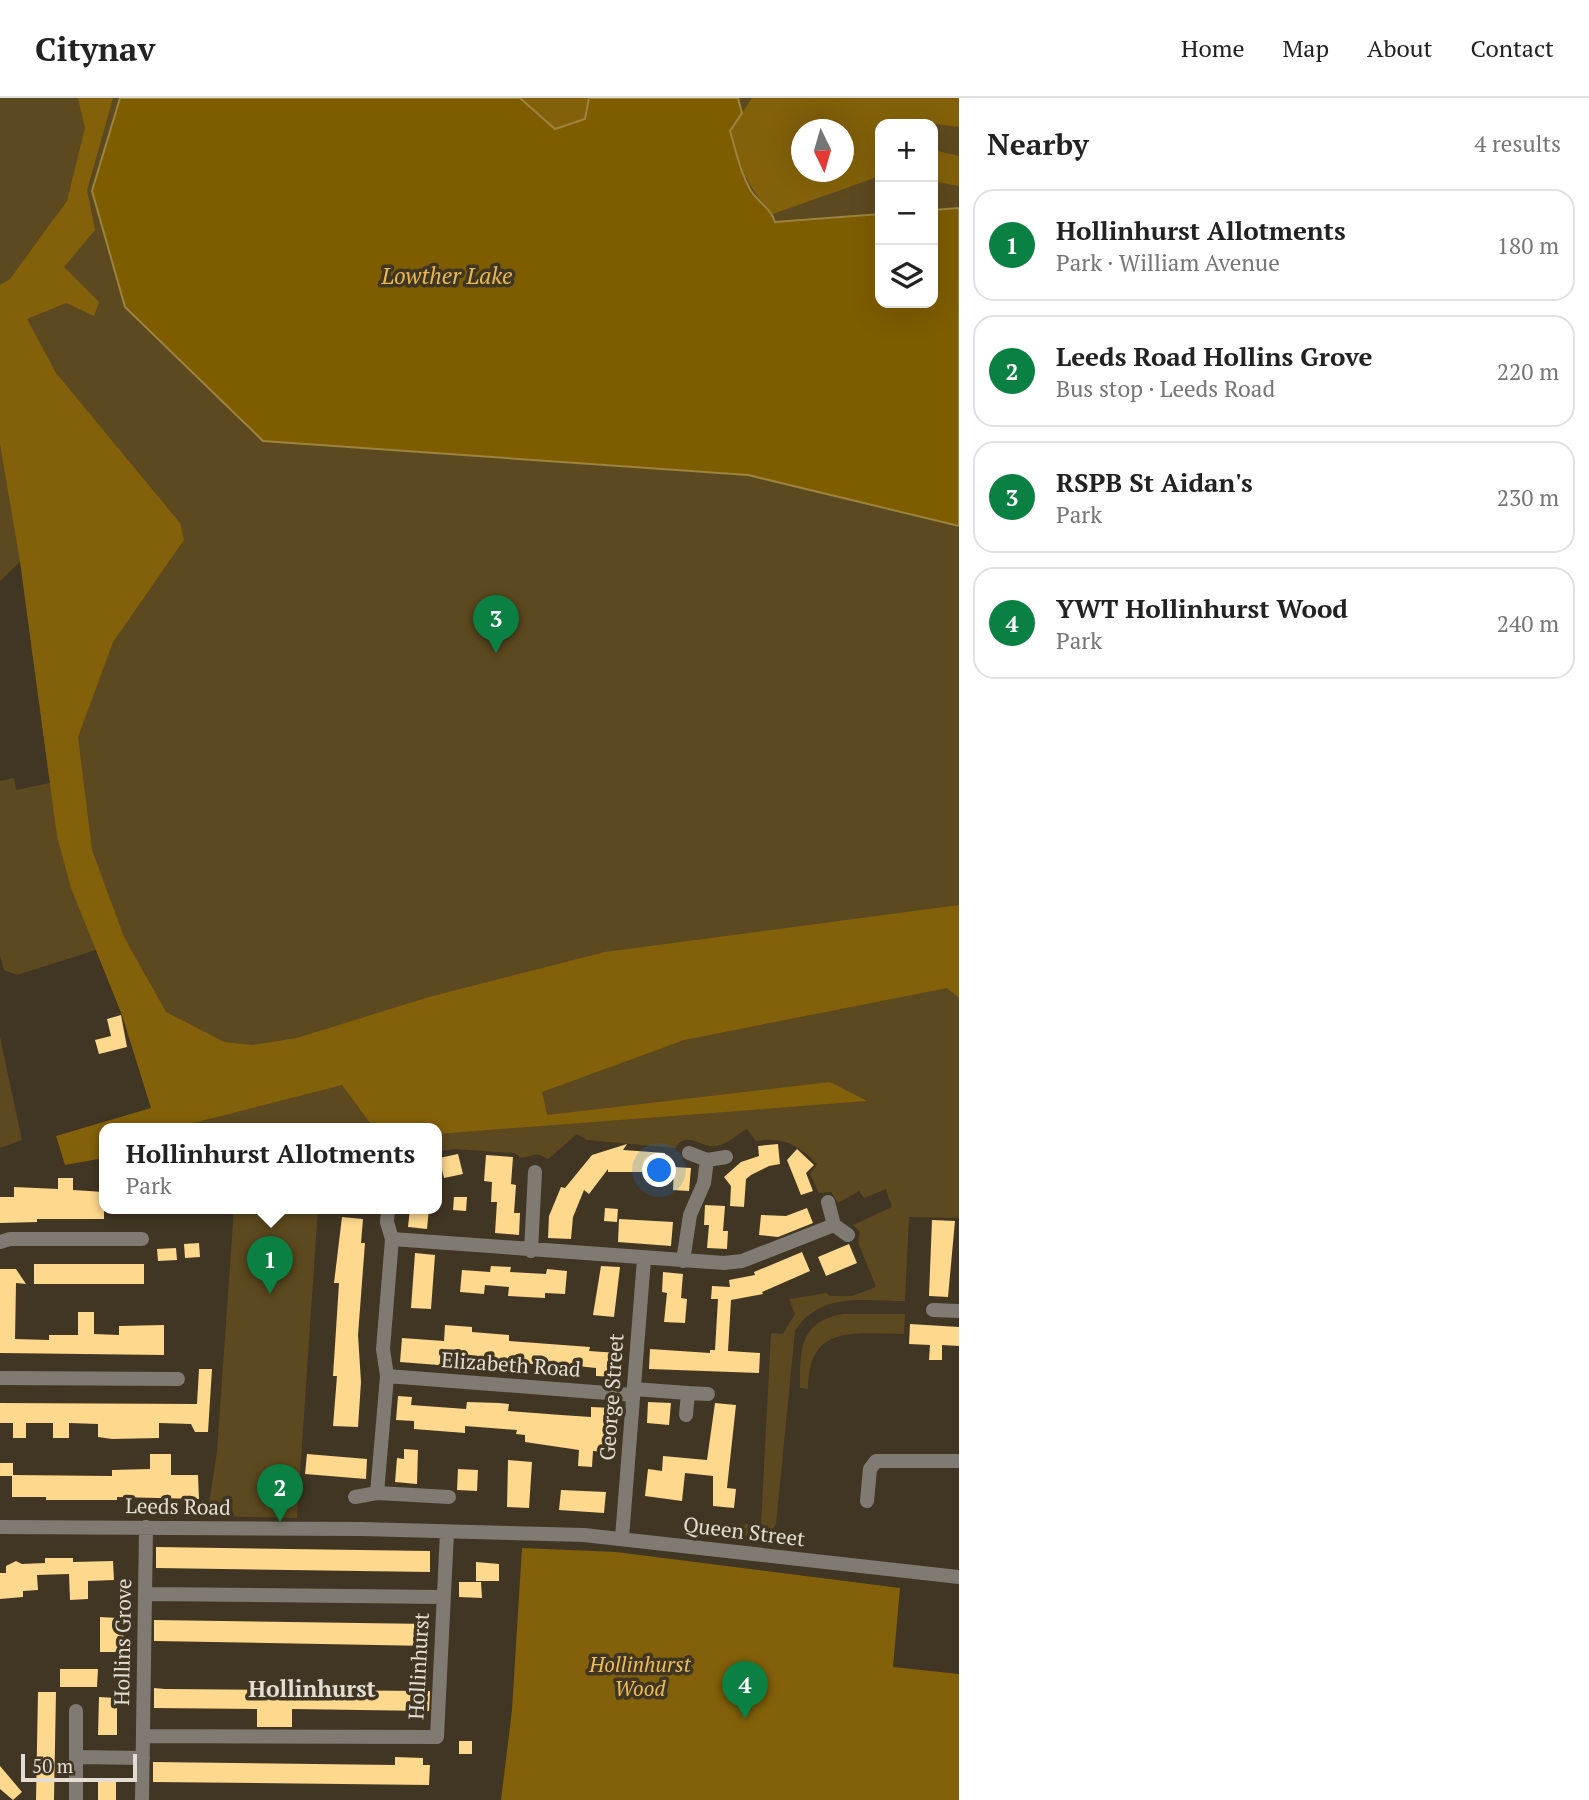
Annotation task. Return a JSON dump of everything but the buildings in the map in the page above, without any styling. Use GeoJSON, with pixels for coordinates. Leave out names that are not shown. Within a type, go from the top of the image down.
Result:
{"type":"FeatureCollection","features":[{"type":"Feature","properties":{"kind":"street"},"geometry":{"type":"LineString","coordinates":[[689,1153],[707,1160],[726,1157]]}},
{"type":"Feature","properties":{"kind":"street"},"geometry":{"type":"LineString","coordinates":[[682,1261],[690,1216],[704,1183],[707,1160]]}},
{"type":"Feature","properties":{"kind":"street"},"geometry":{"type":"LineString","coordinates":[[531,1251],[535,1172]]}},
{"type":"Feature","properties":{"kind":"street"},"geometry":{"type":"LineString","coordinates":[[828,1202],[834,1225],[848,1235]]}},
{"type":"Feature","properties":{"kind":"street"},"geometry":{"type":"LineString","coordinates":[[377,1493],[387,1377],[383,1349],[392,1240],[388,1214]]}},
{"type":"Feature","properties":{"kind":"street"},"geometry":{"type":"LineString","coordinates":[[392,1240],[643,1259],[743,1261],[834,1225]]}},
{"type":"Feature","properties":{"kind":"street"},"geometry":{"type":"LineString","coordinates":[[0,1242],[142,1239]]}},
{"type":"Feature","properties":{"kind":"street","name":"George Street"},"geometry":{"type":"LineString","coordinates":[[622,1538],[643,1259]]}},
{"type":"Feature","properties":{"kind":"street"},"geometry":{"type":"LineString","coordinates":[[933,1310],[959,1311]]}},
{"type":"Feature","properties":{"kind":"street","name":"Elizabeth Road"},"geometry":{"type":"LineString","coordinates":[[387,1377],[708,1394]]}},
{"type":"Feature","properties":{"kind":"street"},"geometry":{"type":"LineString","coordinates":[[0,1378],[178,1379]]}},
{"type":"Feature","properties":{"kind":"street"},"geometry":{"type":"LineString","coordinates":[[686,1415],[688,1393]]}},
{"type":"Feature","properties":{"kind":"street"},"geometry":{"type":"LineString","coordinates":[[867,1500],[870,1469],[876,1461],[959,1461]]}},
{"type":"Feature","properties":{"kind":"street"},"geometry":{"type":"LineString","coordinates":[[355,1497],[377,1493],[449,1497]]}},
{"type":"Feature","properties":{"kind":"street","name":"Leeds Road"},"geometry":{"type":"LineString","coordinates":[[0,1527],[523,1534]]}},
{"type":"Feature","properties":{"kind":"street","name":"Hollins Grove"},"geometry":{"type":"LineString","coordinates":[[142,1800],[146,1527]]}},
{"type":"Feature","properties":{"kind":"street","name":"Hollinhurst"},"geometry":{"type":"LineString","coordinates":[[143,1736],[437,1737],[447,1532]]}},
{"type":"Feature","properties":{"kind":"street","name":"Queen Street"},"geometry":{"type":"LineString","coordinates":[[523,1534],[622,1538],[959,1577]]}},
{"type":"Feature","properties":{"kind":"street","name":"Hollinhurst"},"geometry":{"type":"LineString","coordinates":[[145,1594],[443,1597]]}},
{"type":"Feature","properties":{"kind":"street"},"geometry":{"type":"LineString","coordinates":[[76,1711],[76,1800]]}},
{"type":"Feature","properties":{"kind":"street"},"geometry":{"type":"LineString","coordinates":[[76,1757],[143,1758]]}},
{"type":"Feature","properties":{"kind":"shaded area"},"geometry":{"type":"Polygon","coordinates":[[[0,98],[959,98],[959,1218],[909,1217],[905,1301],[859,1300],[830,1304],[805,1318],[795,1331],[776,1524],[770,1531],[747,1536],[683,1526],[761,1524],[771,1333],[783,1334],[795,1314],[789,1299],[826,1293],[830,1296],[852,1296],[876,1287],[858,1242],[860,1232],[853,1225],[892,1207],[886,1189],[864,1198],[859,1191],[838,1203],[831,1192],[819,1193],[810,1174],[817,1164],[804,1152],[782,1141],[756,1141],[747,1129],[717,1146],[685,1140],[675,1148],[587,1140],[577,1134],[548,1159],[538,1154],[521,1158],[515,1153],[454,1149],[442,1151],[442,1123],[156,1123],[122,1015],[96,950],[17,975],[4,970],[0,955],[0,781],[14,778],[16,790],[50,783],[20,562],[0,581],[0,98]]]}},
{"type":"Feature","properties":{"kind":"shaded area"},"geometry":{"type":"Polygon","coordinates":[[[0,1037],[22,1140],[0,1148],[0,1037]]]}},
{"type":"Feature","properties":{"kind":"shaded area"},"geometry":{"type":"Polygon","coordinates":[[[234,1214],[318,1214],[297,1518],[207,1516],[217,1452],[234,1214]]]}},
{"type":"Feature","properties":{"kind":"shaded area"},"geometry":{"type":"Polygon","coordinates":[[[843,1314],[905,1314],[904,1334],[852,1334],[826,1343],[816,1353],[810,1368],[808,1389],[800,1388],[802,1350],[810,1331],[818,1323],[843,1314]]]}},
{"type":"Feature","properties":{"kind":"green space"},"geometry":{"type":"Polygon","coordinates":[[[78,98],[113,98],[87,190],[95,230],[64,267],[99,302],[94,316],[66,303],[27,319],[56,373],[180,523],[184,540],[113,642],[78,737],[92,850],[124,937],[166,1012],[224,1042],[252,1045],[297,1038],[429,997],[605,952],[959,905],[959,998],[947,988],[684,1040],[542,1092],[547,1115],[830,1082],[867,1101],[442,1134],[442,1123],[370,1123],[342,1085],[194,1123],[100,1123],[151,1108],[122,1015],[71,888],[57,836],[20,561],[0,444],[0,285],[10,279],[67,201],[85,128],[78,98]]]}},
{"type":"Feature","properties":{"kind":"green space"},"geometry":{"type":"Polygon","coordinates":[[[520,98],[589,98],[585,119],[555,129],[520,98]]]}},
{"type":"Feature","properties":{"kind":"green space"},"geometry":{"type":"Polygon","coordinates":[[[752,98],[959,98],[959,127],[938,124],[938,119],[875,119],[875,178],[773,214],[757,195],[737,155],[730,131],[752,98]]]}},
{"type":"Feature","properties":{"kind":"green space"},"geometry":{"type":"Polygon","coordinates":[[[938,151],[959,156],[959,186],[938,182],[938,151]]]}},
{"type":"Feature","properties":{"kind":"green space"},"geometry":{"type":"Polygon","coordinates":[[[99,1123],[99,1159],[65,1165],[56,1136],[99,1123]]]}},
{"type":"Feature","properties":{"kind":"green space","name":"Hollinhurst Wood"},"geometry":{"type":"Polygon","coordinates":[[[522,1548],[616,1552],[900,1588],[893,1667],[959,1674],[959,1800],[501,1800],[512,1710],[522,1548]]]}},
{"type":"Feature","properties":{"kind":"water","name":"Lowther Lake"},"geometry":{"type":"Polygon","coordinates":[[[120,98],[520,98],[555,129],[585,119],[589,98],[738,98],[742,113],[730,131],[751,191],[771,213],[775,222],[875,214],[875,308],[938,308],[938,210],[959,208],[959,526],[748,475],[263,441],[125,307],[92,191],[120,98]]]}},
{"type":"Feature","properties":{"kind":"place","name":"RSPB St Aidan's"},"geometry":{"type":"Point","coordinates":[496,653]}},
{"type":"Feature","properties":{"kind":"place","name":"Hollinhurst Allotments"},"geometry":{"type":"Point","coordinates":[270,1294]}},
{"type":"Feature","properties":{"kind":"place","name":"Leeds Road Hollins Grove"},"geometry":{"type":"Point","coordinates":[280,1522]}},
{"type":"Feature","properties":{"kind":"place","name":"YWT Hollinhurst Wood"},"geometry":{"type":"Point","coordinates":[745,1719]}},
{"type":"Feature","properties":{"kind":"district","name":"Hollinhurst"},"geometry":{"type":"Point","coordinates":[312,1689]}}]}
